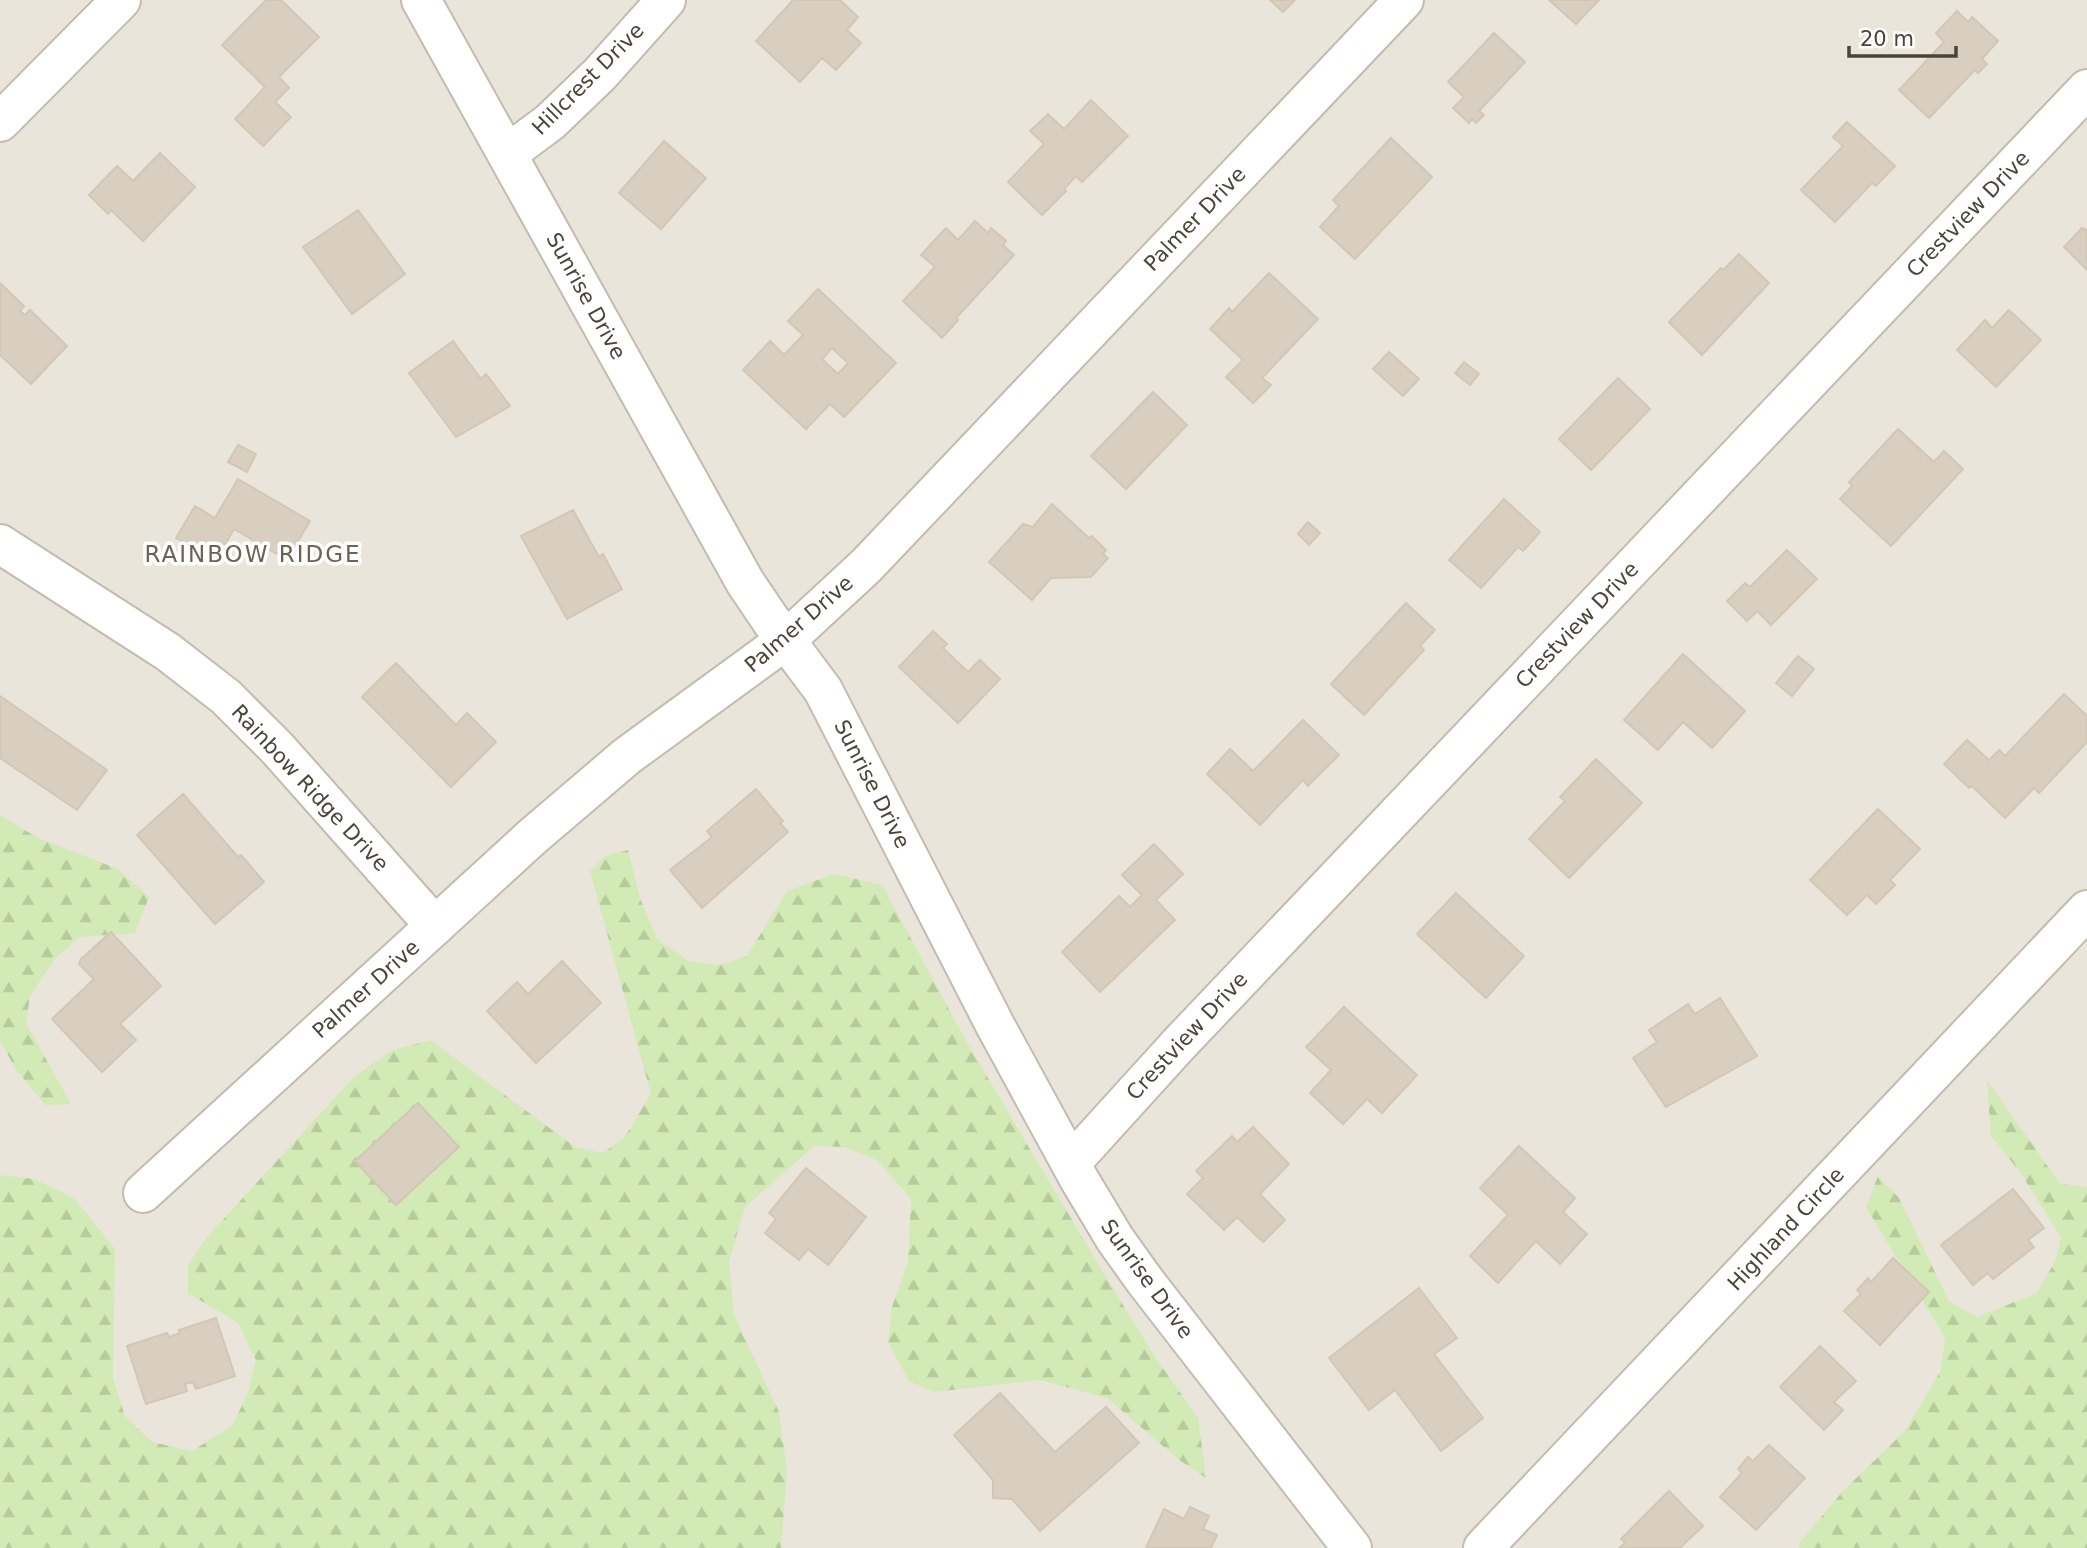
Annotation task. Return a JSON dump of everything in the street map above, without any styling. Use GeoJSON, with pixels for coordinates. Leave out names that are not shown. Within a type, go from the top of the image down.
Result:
{"type":"FeatureCollection","features":[{"type":"Feature","properties":{"kind":"street"},"geometry":{"type":"LineString","coordinates":[[0,122],[121,0]]}},
{"type":"Feature","properties":{"kind":"street","name":"Sunrise Drive"},"geometry":{"type":"LineString","coordinates":[[421,0],[745,582],[829,700],[995,1025],[1115,1239],[1352,1548]]}},
{"type":"Feature","properties":{"kind":"street","name":"Hillcrest Drive"},"geometry":{"type":"LineString","coordinates":[[507,154],[550,122],[600,74],[666,0]]}},
{"type":"Feature","properties":{"kind":"street","name":"Palmer Drive"},"geometry":{"type":"LineString","coordinates":[[143,1193],[588,788],[812,618],[866,566],[1404,0]]}},
{"type":"Feature","properties":{"kind":"street","name":"Crestview Drive"},"geometry":{"type":"LineString","coordinates":[[1070,1163],[1179,1044],[2087,89]]}},
{"type":"Feature","properties":{"kind":"street","name":"Rainbow Ridge Drive"},"geometry":{"type":"LineString","coordinates":[[0,544],[168,652],[226,697],[277,748],[435,926]]}},
{"type":"Feature","properties":{"kind":"street","name":"Highland Circle"},"geometry":{"type":"LineString","coordinates":[[1483,1548],[2087,910]]}},
{"type":"Feature","properties":{"kind":"shaded area"},"geometry":{"type":"Polygon","coordinates":[[[0,0],[2087,0],[2087,1548],[0,1548],[0,0]]]}},
{"type":"Feature","properties":{"kind":"green space"},"geometry":{"type":"Polygon","coordinates":[[[0,815],[38,838],[118,869],[149,897],[135,933],[79,937],[53,961],[30,996],[26,1023],[71,1104],[45,1105],[15,1068],[0,1040],[0,815]]]}},
{"type":"Feature","properties":{"kind":"green space"},"geometry":{"type":"Polygon","coordinates":[[[628,850],[640,898],[657,939],[689,961],[720,965],[747,956],[787,891],[834,874],[882,885],[966,1041],[1101,1269],[1155,1357],[1198,1418],[1206,1478],[1178,1459],[1107,1398],[1040,1380],[934,1392],[909,1381],[888,1342],[892,1307],[908,1262],[911,1199],[877,1160],[844,1147],[814,1146],[745,1207],[729,1262],[734,1315],[779,1412],[787,1470],[781,1548],[0,1548],[0,1175],[34,1179],[74,1198],[115,1249],[113,1378],[125,1416],[152,1442],[192,1451],[232,1426],[248,1393],[256,1360],[238,1323],[188,1293],[188,1265],[207,1237],[355,1076],[393,1050],[431,1040],[575,1147],[603,1153],[624,1138],[651,1094],[590,871],[605,856],[628,850]],[[418,1103],[355,1161],[396,1205],[458,1147],[418,1103]]]}},
{"type":"Feature","properties":{"kind":"green space"},"geometry":{"type":"Polygon","coordinates":[[[1987,1080],[2060,1184],[2087,1187],[2087,1548],[1799,1548],[1800,1542],[1843,1491],[1905,1431],[1941,1370],[1945,1338],[1866,1207],[1878,1176],[1899,1198],[1949,1301],[1977,1317],[2037,1293],[2056,1260],[2061,1237],[2020,1172],[1991,1136],[1987,1080]]]}},
{"type":"Feature","properties":{"kind":"building"},"geometry":{"type":"Polygon","coordinates":[[[266,0],[281,0],[319,37],[279,77],[289,88],[275,102],[291,117],[263,146],[235,119],[265,87],[222,45],[266,0]]]}},
{"type":"Feature","properties":{"kind":"building"},"geometry":{"type":"Polygon","coordinates":[[[793,0],[840,0],[858,17],[847,30],[861,43],[836,70],[822,58],[800,82],[756,41],[793,0]]]}},
{"type":"Feature","properties":{"kind":"building"},"geometry":{"type":"Polygon","coordinates":[[[1270,0],[1295,0],[1283,12],[1270,0]]]}},
{"type":"Feature","properties":{"kind":"building"},"geometry":{"type":"Polygon","coordinates":[[[1549,0],[1599,0],[1576,24],[1549,0]]]}},
{"type":"Feature","properties":{"kind":"building"},"geometry":{"type":"Polygon","coordinates":[[[1957,11],[1968,22],[1972,17],[1998,41],[1982,59],[1987,64],[1978,73],[1975,70],[1929,118],[1899,90],[1944,42],[1936,33],[1957,11]]]}},
{"type":"Feature","properties":{"kind":"building"},"geometry":{"type":"Polygon","coordinates":[[[1494,33],[1525,62],[1479,111],[1484,115],[1476,123],[1472,119],[1469,123],[1453,108],[1464,97],[1448,82],[1494,33]]]}},
{"type":"Feature","properties":{"kind":"building"},"geometry":{"type":"Polygon","coordinates":[[[1091,100],[1128,136],[1082,182],[1076,176],[1064,189],[1066,191],[1042,215],[1008,182],[1044,144],[1030,131],[1048,114],[1064,129],[1091,100]]]}},
{"type":"Feature","properties":{"kind":"building"},"geometry":{"type":"Polygon","coordinates":[[[1847,122],[1895,166],[1876,186],[1872,183],[1835,222],[1801,190],[1843,146],[1833,137],[1847,122]]]}},
{"type":"Feature","properties":{"kind":"building"},"geometry":{"type":"Polygon","coordinates":[[[1391,138],[1432,177],[1355,259],[1320,227],[1339,206],[1333,200],[1391,138]]]}},
{"type":"Feature","properties":{"kind":"building"},"geometry":{"type":"Polygon","coordinates":[[[664,141],[706,178],[661,229],[619,193],[664,141]]]}},
{"type":"Feature","properties":{"kind":"building"},"geometry":{"type":"Polygon","coordinates":[[[160,153],[195,187],[143,241],[111,210],[108,214],[89,195],[117,166],[133,181],[160,153]]]}},
{"type":"Feature","properties":{"kind":"building"},"geometry":{"type":"Polygon","coordinates":[[[358,210],[405,274],[352,314],[303,247],[358,210]]]}},
{"type":"Feature","properties":{"kind":"building"},"geometry":{"type":"Polygon","coordinates":[[[975,221],[988,233],[991,228],[1006,241],[1003,245],[1014,255],[956,318],[958,320],[942,338],[903,301],[935,267],[921,255],[946,228],[958,240],[975,221]]]}},
{"type":"Feature","properties":{"kind":"building"},"geometry":{"type":"Polygon","coordinates":[[[2082,228],[2087,230],[2087,270],[2064,247],[2082,228]]]}},
{"type":"Feature","properties":{"kind":"building"},"geometry":{"type":"Polygon","coordinates":[[[1739,254],[1769,283],[1702,355],[1669,322],[1721,268],[1723,270],[1739,254]]]}},
{"type":"Feature","properties":{"kind":"building"},"geometry":{"type":"Polygon","coordinates":[[[1269,273],[1318,319],[1262,378],[1271,385],[1253,403],[1226,377],[1243,360],[1210,329],[1229,308],[1232,312],[1269,273]]]}},
{"type":"Feature","properties":{"kind":"building"},"geometry":{"type":"Polygon","coordinates":[[[0,283],[24,306],[20,311],[25,315],[30,310],[67,346],[31,384],[0,355],[0,283]]]}},
{"type":"Feature","properties":{"kind":"building"},"geometry":{"type":"Polygon","coordinates":[[[818,289],[896,363],[844,417],[830,404],[806,429],[743,370],[770,341],[784,355],[803,335],[788,321],[818,289]],[[832,348],[822,359],[838,374],[848,363],[832,348]]]}},
{"type":"Feature","properties":{"kind":"building"},"geometry":{"type":"Polygon","coordinates":[[[2009,310],[2041,340],[1996,387],[1957,350],[1985,320],[1992,328],[2009,310]]]}},
{"type":"Feature","properties":{"kind":"building"},"geometry":{"type":"Polygon","coordinates":[[[453,341],[481,379],[486,374],[510,406],[456,437],[409,373],[453,341]]]}},
{"type":"Feature","properties":{"kind":"building"},"geometry":{"type":"Polygon","coordinates":[[[1389,352],[1419,379],[1403,396],[1373,369],[1389,352]]]}},
{"type":"Feature","properties":{"kind":"building"},"geometry":{"type":"Polygon","coordinates":[[[1464,362],[1479,374],[1470,385],[1455,373],[1464,362]]]}},
{"type":"Feature","properties":{"kind":"building"},"geometry":{"type":"Polygon","coordinates":[[[1618,378],[1650,409],[1591,470],[1559,439],[1618,378]]]}},
{"type":"Feature","properties":{"kind":"building"},"geometry":{"type":"Polygon","coordinates":[[[1153,392],[1187,425],[1126,489],[1091,456],[1153,392]]]}},
{"type":"Feature","properties":{"kind":"building"},"geometry":{"type":"Polygon","coordinates":[[[1898,429],[1934,462],[1944,451],[1963,469],[1891,546],[1840,499],[1852,486],[1849,482],[1898,429]]]}},
{"type":"Feature","properties":{"kind":"building"},"geometry":{"type":"Polygon","coordinates":[[[238,445],[256,454],[247,472],[228,462],[238,445]]]}},
{"type":"Feature","properties":{"kind":"building"},"geometry":{"type":"Polygon","coordinates":[[[238,479],[310,521],[287,560],[234,529],[215,561],[176,538],[195,506],[215,518],[238,479]]]}},
{"type":"Feature","properties":{"kind":"building"},"geometry":{"type":"Polygon","coordinates":[[[1504,499],[1540,532],[1523,551],[1518,547],[1481,588],[1449,560],[1504,499]]]}},
{"type":"Feature","properties":{"kind":"building"},"geometry":{"type":"Polygon","coordinates":[[[1052,504],[1089,538],[1092,536],[1106,550],[1103,554],[1108,558],[1091,577],[1051,578],[1032,600],[989,562],[1023,524],[1033,527],[1052,504]]]}},
{"type":"Feature","properties":{"kind":"building"},"geometry":{"type":"Polygon","coordinates":[[[573,510],[599,557],[603,554],[622,589],[567,619],[521,536],[573,510]]]}},
{"type":"Feature","properties":{"kind":"building"},"geometry":{"type":"Polygon","coordinates":[[[1308,522],[1320,533],[1309,545],[1298,534],[1308,522]]]}},
{"type":"Feature","properties":{"kind":"building"},"geometry":{"type":"Polygon","coordinates":[[[1787,550],[1817,579],[1771,625],[1757,611],[1747,621],[1727,601],[1745,583],[1750,587],[1787,550]]]}},
{"type":"Feature","properties":{"kind":"building"},"geometry":{"type":"Polygon","coordinates":[[[1406,603],[1435,630],[1420,646],[1424,650],[1364,715],[1331,684],[1406,603]]]}},
{"type":"Feature","properties":{"kind":"building"},"geometry":{"type":"Polygon","coordinates":[[[933,631],[947,644],[943,648],[968,672],[980,660],[1000,679],[958,723],[899,667],[933,631]]]}},
{"type":"Feature","properties":{"kind":"building"},"geometry":{"type":"Polygon","coordinates":[[[1683,654],[1745,711],[1712,748],[1683,722],[1658,750],[1624,720],[1683,654]]]}},
{"type":"Feature","properties":{"kind":"building"},"geometry":{"type":"Polygon","coordinates":[[[1798,656],[1814,669],[1792,696],[1776,683],[1798,656]]]}},
{"type":"Feature","properties":{"kind":"building"},"geometry":{"type":"Polygon","coordinates":[[[396,663],[456,725],[467,713],[496,742],[451,787],[362,697],[396,663]]]}},
{"type":"Feature","properties":{"kind":"building"},"geometry":{"type":"Polygon","coordinates":[[[2064,694],[2087,716],[2087,742],[2039,793],[2034,788],[2005,818],[1944,764],[1967,740],[1989,760],[1999,750],[2005,756],[2064,694]]]}},
{"type":"Feature","properties":{"kind":"building"},"geometry":{"type":"Polygon","coordinates":[[[0,696],[107,770],[77,810],[0,758],[0,696]]]}},
{"type":"Feature","properties":{"kind":"building"},"geometry":{"type":"Polygon","coordinates":[[[1303,720],[1339,755],[1308,786],[1303,780],[1260,825],[1207,774],[1230,749],[1253,771],[1303,720]]]}},
{"type":"Feature","properties":{"kind":"building"},"geometry":{"type":"Polygon","coordinates":[[[1596,759],[1642,803],[1569,878],[1529,839],[1565,801],[1560,797],[1596,759]]]}},
{"type":"Feature","properties":{"kind":"building"},"geometry":{"type":"Polygon","coordinates":[[[756,789],[783,821],[780,823],[788,832],[702,908],[670,870],[712,837],[707,831],[756,789]]]}},
{"type":"Feature","properties":{"kind":"building"},"geometry":{"type":"Polygon","coordinates":[[[183,794],[238,857],[241,855],[264,882],[215,924],[137,835],[183,794]]]}},
{"type":"Feature","properties":{"kind":"building"},"geometry":{"type":"Polygon","coordinates":[[[1878,809],[1920,849],[1890,880],[1895,885],[1876,904],[1867,895],[1847,915],[1810,880],[1878,809]]]}},
{"type":"Feature","properties":{"kind":"building"},"geometry":{"type":"Polygon","coordinates":[[[1154,844],[1183,874],[1156,900],[1175,920],[1100,992],[1062,952],[1119,896],[1130,907],[1142,895],[1122,875],[1154,844]]]}},
{"type":"Feature","properties":{"kind":"building"},"geometry":{"type":"Polygon","coordinates":[[[1456,893],[1524,956],[1486,998],[1417,934],[1456,893]]]}},
{"type":"Feature","properties":{"kind":"building"},"geometry":{"type":"Polygon","coordinates":[[[111,932],[161,986],[120,1024],[136,1040],[102,1072],[52,1019],[94,979],[79,964],[81,959],[111,932]]]}},
{"type":"Feature","properties":{"kind":"building"},"geometry":{"type":"Polygon","coordinates":[[[562,961],[601,1003],[536,1063],[487,1011],[517,982],[528,994],[562,961]]]}},
{"type":"Feature","properties":{"kind":"building"},"geometry":{"type":"Polygon","coordinates":[[[1720,998],[1757,1056],[1666,1107],[1633,1058],[1657,1042],[1649,1030],[1688,1004],[1695,1014],[1720,998]]]}},
{"type":"Feature","properties":{"kind":"building"},"geometry":{"type":"Polygon","coordinates":[[[1344,1007],[1417,1075],[1382,1113],[1367,1099],[1343,1124],[1310,1093],[1331,1070],[1306,1047],[1344,1007]]]}},
{"type":"Feature","properties":{"kind":"building"},"geometry":{"type":"Polygon","coordinates":[[[418,1103],[459,1147],[396,1205],[355,1161],[418,1103]]]}},
{"type":"Feature","properties":{"kind":"building"},"geometry":{"type":"Polygon","coordinates":[[[1253,1127],[1289,1164],[1260,1194],[1285,1220],[1263,1242],[1237,1217],[1224,1230],[1187,1194],[1203,1178],[1196,1171],[1232,1136],[1237,1142],[1253,1127]]]}},
{"type":"Feature","properties":{"kind":"building"},"geometry":{"type":"Polygon","coordinates":[[[1519,1146],[1575,1198],[1563,1212],[1587,1234],[1560,1264],[1536,1241],[1498,1283],[1470,1256],[1508,1215],[1480,1188],[1519,1146]]]}},
{"type":"Feature","properties":{"kind":"building"},"geometry":{"type":"Polygon","coordinates":[[[806,1168],[866,1217],[828,1265],[808,1249],[799,1260],[765,1233],[776,1219],[769,1213],[806,1168]]]}},
{"type":"Feature","properties":{"kind":"building"},"geometry":{"type":"Polygon","coordinates":[[[2013,1189],[2044,1228],[2028,1240],[2034,1247],[1993,1279],[1988,1273],[1973,1285],[1941,1245],[2013,1189]]]}},
{"type":"Feature","properties":{"kind":"building"},"geometry":{"type":"Polygon","coordinates":[[[1893,1258],[1929,1292],[1880,1345],[1844,1311],[1861,1294],[1857,1290],[1868,1278],[1871,1282],[1893,1258]]]}},
{"type":"Feature","properties":{"kind":"building"},"geometry":{"type":"Polygon","coordinates":[[[1419,1288],[1457,1338],[1434,1354],[1483,1418],[1441,1451],[1395,1390],[1369,1410],[1329,1358],[1419,1288]]]}},
{"type":"Feature","properties":{"kind":"building"},"geometry":{"type":"Polygon","coordinates":[[[216,1318],[235,1376],[196,1389],[193,1382],[185,1384],[187,1391],[146,1404],[127,1346],[167,1333],[169,1337],[180,1333],[179,1330],[216,1318]]]}},
{"type":"Feature","properties":{"kind":"building"},"geometry":{"type":"Polygon","coordinates":[[[1820,1346],[1856,1381],[1834,1402],[1843,1410],[1824,1430],[1780,1387],[1820,1346]]]}},
{"type":"Feature","properties":{"kind":"building"},"geometry":{"type":"Polygon","coordinates":[[[1000,1393],[1055,1452],[1106,1407],[1139,1443],[1040,1531],[1012,1499],[993,1498],[993,1480],[954,1435],[1000,1393]]]}},
{"type":"Feature","properties":{"kind":"building"},"geometry":{"type":"Polygon","coordinates":[[[1769,1445],[1805,1478],[1756,1530],[1720,1497],[1742,1473],[1738,1469],[1748,1457],[1753,1461],[1769,1445]]]}},
{"type":"Feature","properties":{"kind":"building"},"geometry":{"type":"Polygon","coordinates":[[[1669,1491],[1703,1526],[1680,1548],[1619,1548],[1625,1543],[1621,1539],[1669,1491]]]}},
{"type":"Feature","properties":{"kind":"building"},"geometry":{"type":"Polygon","coordinates":[[[1190,1507],[1209,1516],[1203,1529],[1217,1535],[1211,1548],[1146,1548],[1164,1509],[1184,1519],[1190,1507]]]}},
{"type":"Feature","properties":{"kind":"district","name":"RAINBOW RIDGE"},"geometry":{"type":"Point","coordinates":[253,554]}}]}
